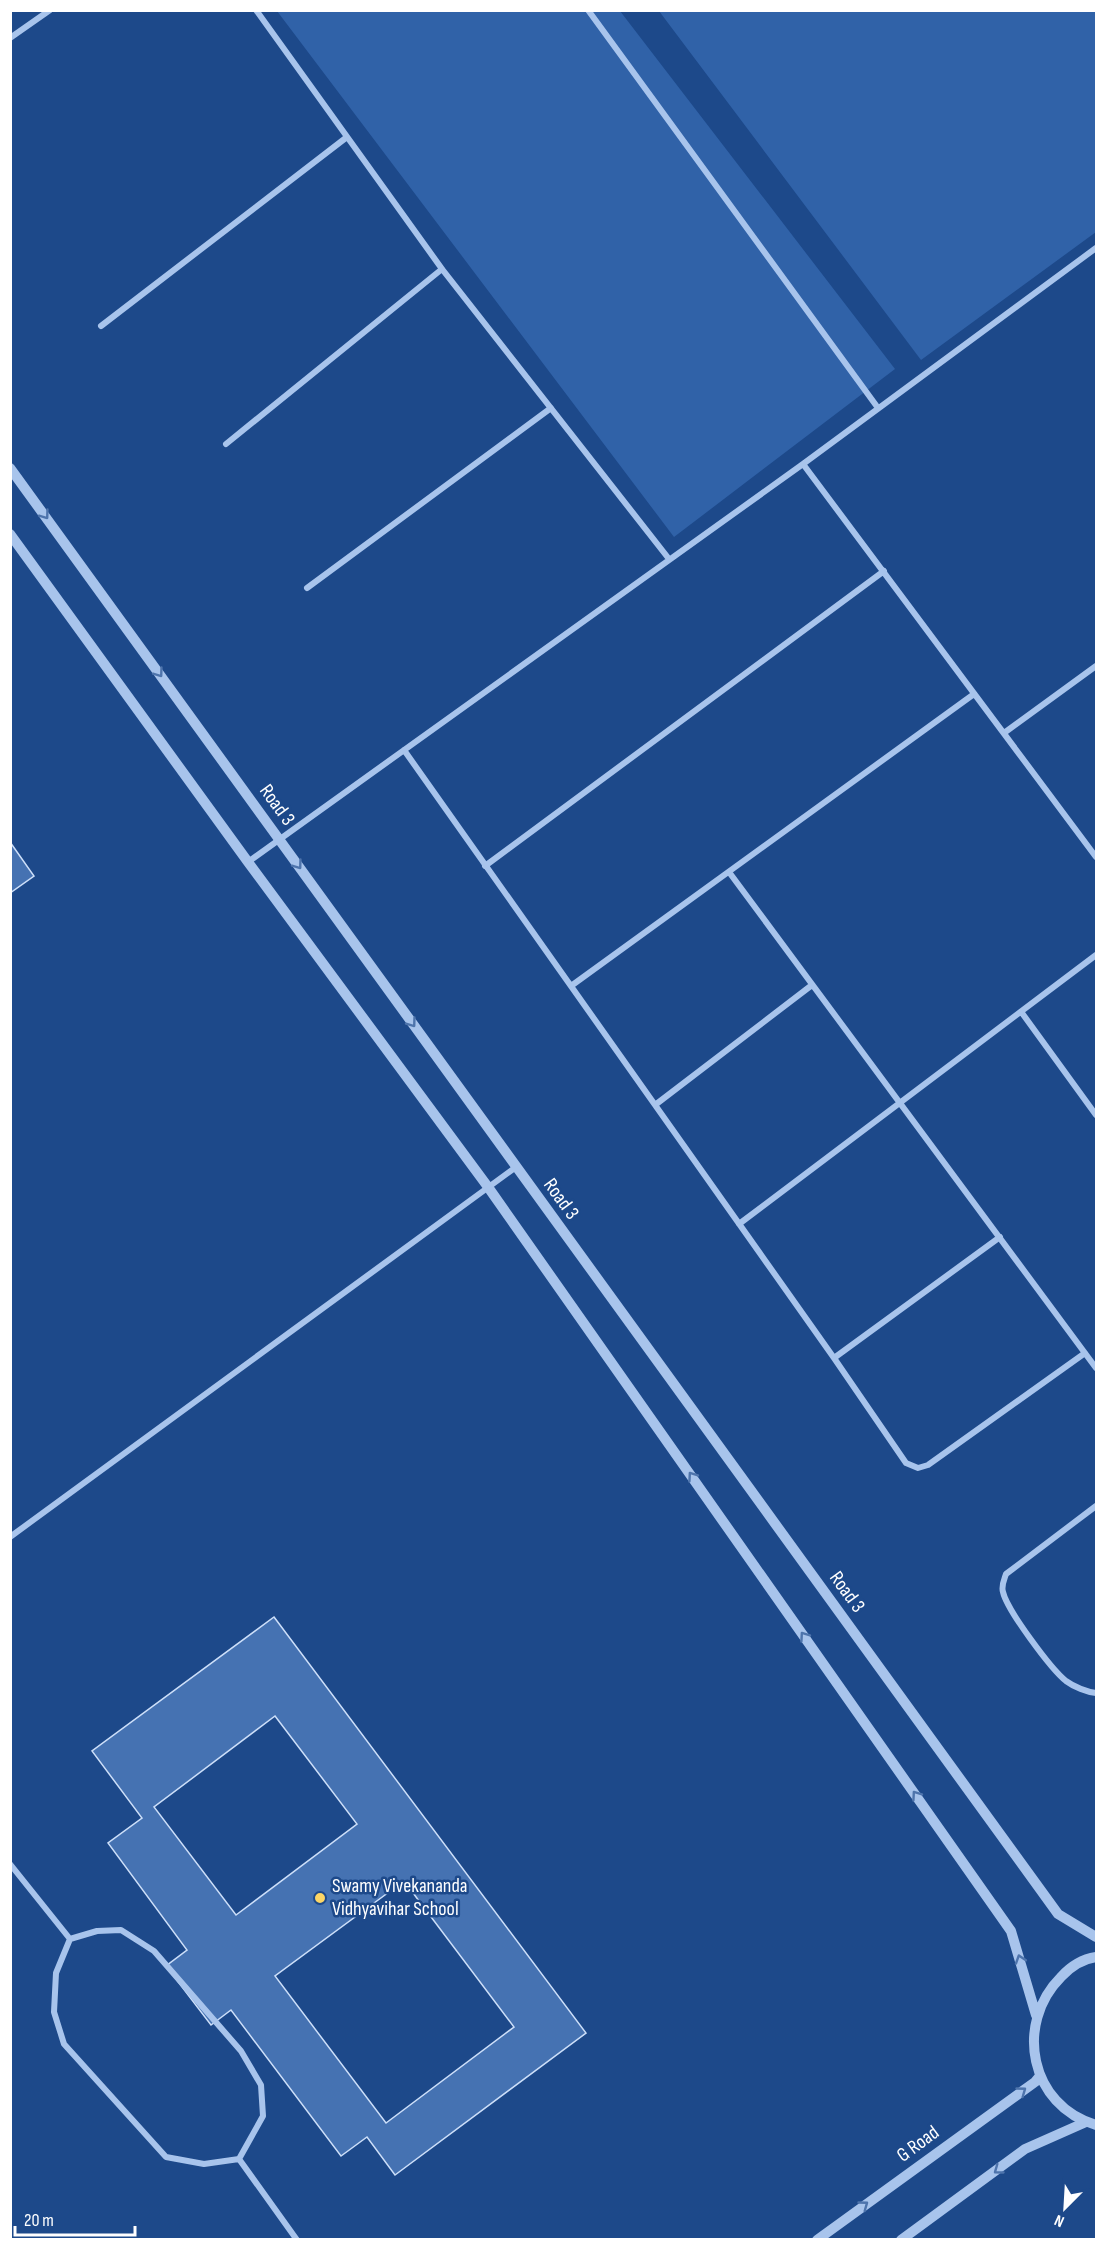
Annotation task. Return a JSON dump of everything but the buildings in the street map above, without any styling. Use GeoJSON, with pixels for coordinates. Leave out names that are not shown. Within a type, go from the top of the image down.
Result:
{"type":"FeatureCollection","features":[{"type":"Feature","properties":{"kind":"street"},"geometry":{"type":"LineString","coordinates":[[10,38],[50,10]]}},
{"type":"Feature","properties":{"kind":"street"},"geometry":{"type":"LineString","coordinates":[[256,10],[442,269],[669,559]]}},
{"type":"Feature","properties":{"kind":"street"},"geometry":{"type":"LineString","coordinates":[[588,10],[878,408]]}},
{"type":"Feature","properties":{"kind":"street"},"geometry":{"type":"LineString","coordinates":[[101,326],[347,137]]}},
{"type":"Feature","properties":{"kind":"street"},"geometry":{"type":"LineString","coordinates":[[248,862],[803,464],[1096,248]]}},
{"type":"Feature","properties":{"kind":"street"},"geometry":{"type":"LineString","coordinates":[[226,444],[442,269]]}},
{"type":"Feature","properties":{"kind":"street"},"geometry":{"type":"LineString","coordinates":[[307,588],[551,408]]}},
{"type":"Feature","properties":{"kind":"street"},"geometry":{"type":"LineString","coordinates":[[803,464],[1096,857]]}},
{"type":"Feature","properties":{"kind":"street","name":"Road 3"},"geometry":{"type":"LineString","coordinates":[[10,468],[1058,1914],[1096,1937]]}},
{"type":"Feature","properties":{"kind":"street"},"geometry":{"type":"LineString","coordinates":[[10,534],[248,862],[488,1186],[1011,1931],[1036,2015]]}},
{"type":"Feature","properties":{"kind":"street"},"geometry":{"type":"LineString","coordinates":[[485,866],[884,571]]}},
{"type":"Feature","properties":{"kind":"street"},"geometry":{"type":"LineString","coordinates":[[1004,733],[1096,666]]}},
{"type":"Feature","properties":{"kind":"street"},"geometry":{"type":"LineString","coordinates":[[571,986],[974,694]]}},
{"type":"Feature","properties":{"kind":"street"},"geometry":{"type":"LineString","coordinates":[[404,750],[906,1463],[918,1468],[928,1465],[1085,1353]]}},
{"type":"Feature","properties":{"kind":"street"},"geometry":{"type":"LineString","coordinates":[[729,872],[1096,1368]]}},
{"type":"Feature","properties":{"kind":"street"},"geometry":{"type":"LineString","coordinates":[[739,1224],[1096,955]]}},
{"type":"Feature","properties":{"kind":"street"},"geometry":{"type":"LineString","coordinates":[[655,1105],[812,985]]}},
{"type":"Feature","properties":{"kind":"street"},"geometry":{"type":"LineString","coordinates":[[1022,1013],[1096,1114]]}},
{"type":"Feature","properties":{"kind":"street"},"geometry":{"type":"LineString","coordinates":[[10,1537],[516,1167]]}},
{"type":"Feature","properties":{"kind":"street"},"geometry":{"type":"LineString","coordinates":[[834,1358],[999,1237]]}},
{"type":"Feature","properties":{"kind":"street"},"geometry":{"type":"LineString","coordinates":[[1096,1506],[1006,1574],[1002,1589],[1006,1601],[1066,1681],[1088,1692],[1096,1693]]}},
{"type":"Feature","properties":{"kind":"street"},"geometry":{"type":"LineString","coordinates":[[10,1864],[70,1939]]}},
{"type":"Feature","properties":{"kind":"street"},"geometry":{"type":"LineString","coordinates":[[70,1939],[97,1931],[121,1930],[154,1951],[241,2051],[261,2085],[263,2116],[239,2159]]}},
{"type":"Feature","properties":{"kind":"street"},"geometry":{"type":"LineString","coordinates":[[70,1939],[56,1973],[54,2012],[64,2044],[166,2157],[204,2164],[239,2159]]}},
{"type":"Feature","properties":{"kind":"street"},"geometry":{"type":"LineString","coordinates":[[1091,2124],[1067,2111],[1051,2095],[1040,2076],[1032,2046],[1036,2015],[1050,1987],[1067,1970],[1088,1958],[1096,1957]]}},
{"type":"Feature","properties":{"kind":"street","name":"G Road"},"geometry":{"type":"LineString","coordinates":[[817,2240],[1035,2082],[1040,2076]]}},
{"type":"Feature","properties":{"kind":"street"},"geometry":{"type":"LineString","coordinates":[[901,2240],[1025,2150],[1091,2124]]}},
{"type":"Feature","properties":{"kind":"street"},"geometry":{"type":"LineString","coordinates":[[239,2159],[297,2240]]}},
{"type":"Feature","properties":{"kind":"shaded area"},"geometry":{"type":"Polygon","coordinates":[[[277,11],[620,11],[895,369],[674,537],[277,11]]]}},
{"type":"Feature","properties":{"kind":"shaded area"},"geometry":{"type":"Polygon","coordinates":[[[659,11],[1096,11],[1096,232],[921,360],[659,11]]]}},
{"type":"Feature","properties":{"kind":"place","name":"Swamy Vivekananda Vidhyavihar School"},"geometry":{"type":"Point","coordinates":[320,1898]}}]}
